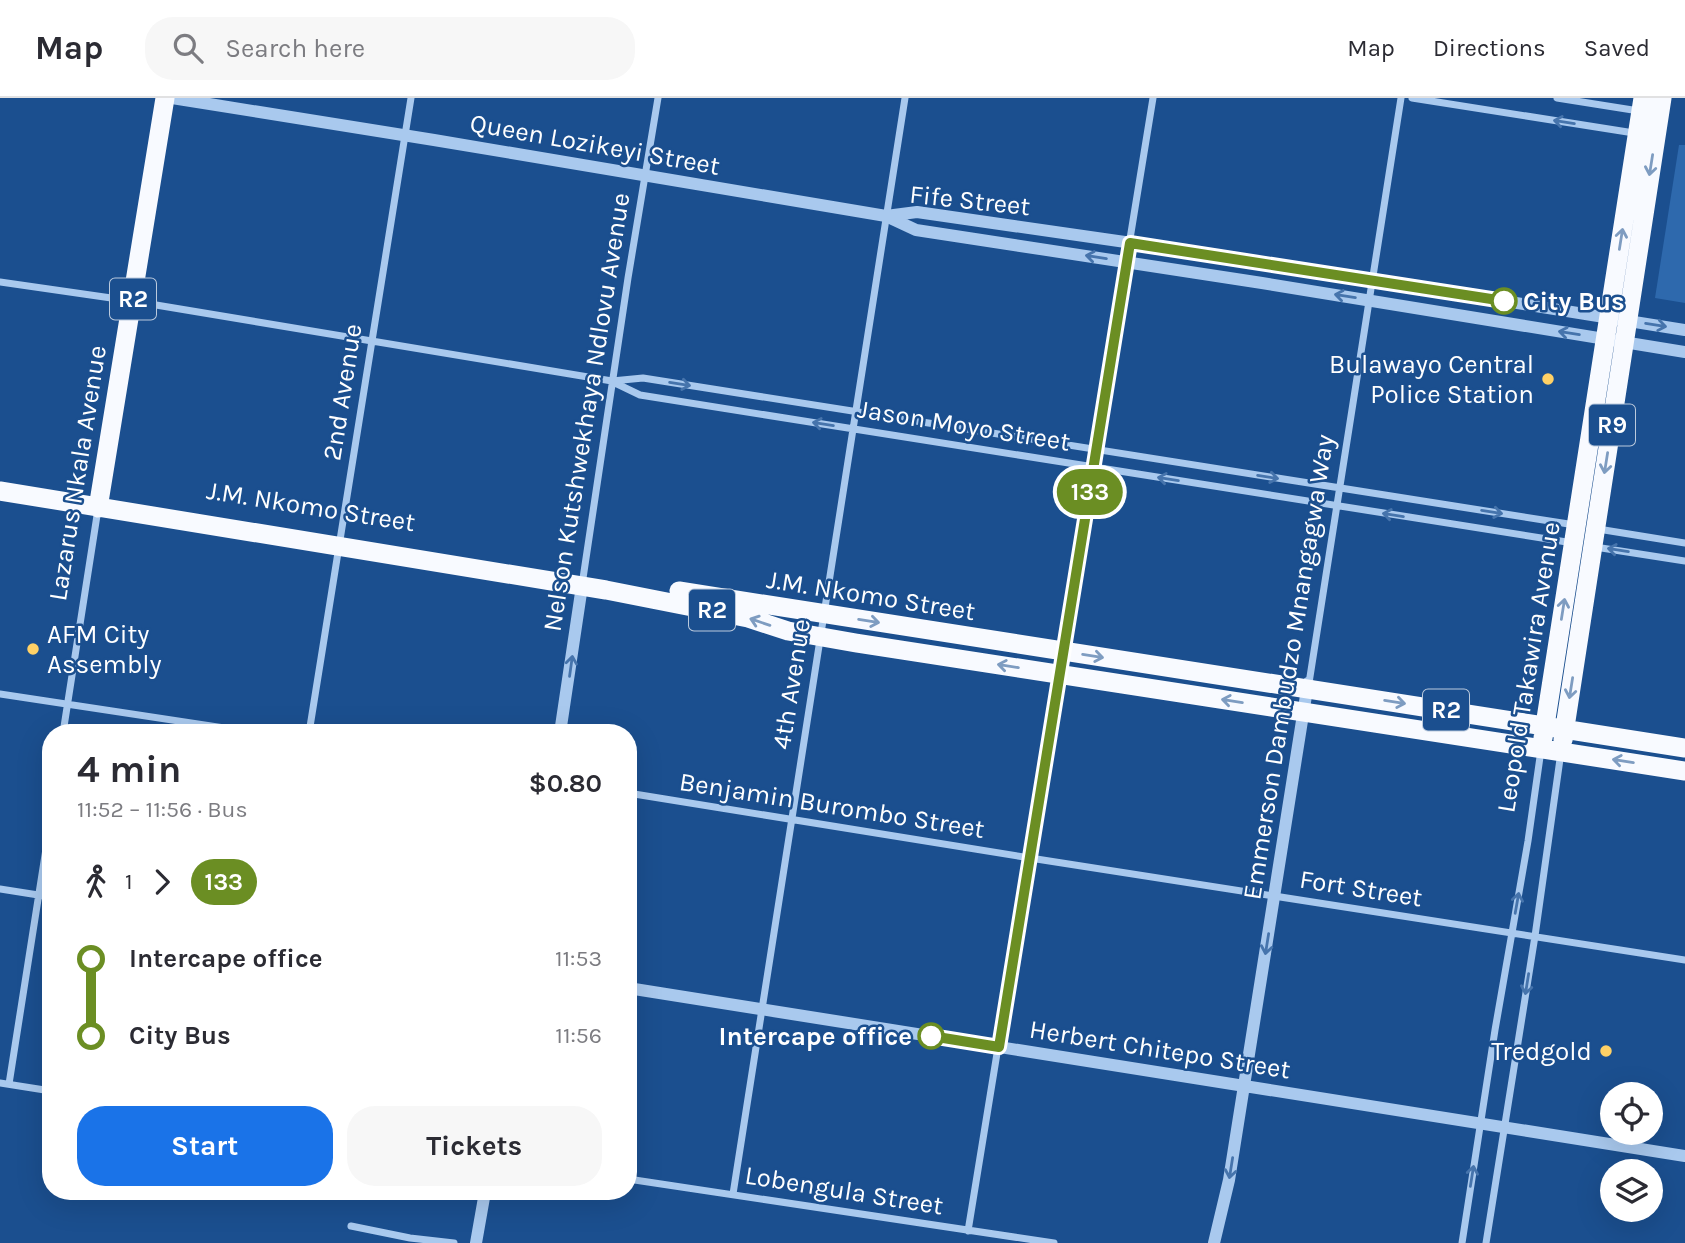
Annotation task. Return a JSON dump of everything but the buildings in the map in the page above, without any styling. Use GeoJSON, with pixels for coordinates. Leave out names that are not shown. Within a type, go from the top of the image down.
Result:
{"type":"FeatureCollection","features":[{"type":"Feature","properties":{"kind":"highway","name":"Lazarus Nkala Avenue"},"geometry":{"type":"LineString","coordinates":[[99,503],[165,98]]}},
{"type":"Feature","properties":{"kind":"highway","name":"Leopold Takawira Avenue"},"geometry":{"type":"LineString","coordinates":[[1562,751],[1585,536],[1651,106]]}},
{"type":"Feature","properties":{"kind":"highway","name":"J.M. Nkomo Street"},"geometry":{"type":"LineString","coordinates":[[0,491],[99,503],[582,581],[1308,686],[1685,748]]}},
{"type":"Feature","properties":{"kind":"highway","name":"Leopold Takawira Avenue"},"geometry":{"type":"LineString","coordinates":[[1542,749],[1585,536]]}},
{"type":"Feature","properties":{"kind":"highway","name":"J.M. Nkomo Street"},"geometry":{"type":"LineString","coordinates":[[582,581],[734,614],[788,631],[1685,771]]}},
{"type":"Feature","properties":{"kind":"street","name":"Queen Lozikeyi Street"},"geometry":{"type":"LineString","coordinates":[[172,98],[886,216]]}},
{"type":"Feature","properties":{"kind":"street","name":"2nd Avenue"},"geometry":{"type":"LineString","coordinates":[[310,724],[411,98]]}},
{"type":"Feature","properties":{"kind":"street","name":"Nelson Kutshwekhaya Ndlovu Avenue"},"geometry":{"type":"LineString","coordinates":[[561,724],[612,381],[658,98]]}},
{"type":"Feature","properties":{"kind":"street","name":"4th Avenue"},"geometry":{"type":"LineString","coordinates":[[733,1194],[905,98]]}},
{"type":"Feature","properties":{"kind":"street"},"geometry":{"type":"LineString","coordinates":[[968,1231],[1153,98]]}},
{"type":"Feature","properties":{"kind":"street","name":"Emmerson Dambudzo Mnangagwa Way"},"geometry":{"type":"LineString","coordinates":[[1214,1243],[1229,1180],[1401,98]]}},
{"type":"Feature","properties":{"kind":"street"},"geometry":{"type":"LineString","coordinates":[[1412,98],[1646,135]]}},
{"type":"Feature","properties":{"kind":"street"},"geometry":{"type":"LineString","coordinates":[[1557,98],[1651,106]]}},
{"type":"Feature","properties":{"kind":"street","name":"Fife Street"},"geometry":{"type":"LineString","coordinates":[[886,216],[917,212],[1685,330]]}},
{"type":"Feature","properties":{"kind":"street","name":"Fife Street"},"geometry":{"type":"LineString","coordinates":[[886,216],[916,230],[1685,352]]}},
{"type":"Feature","properties":{"kind":"street","name":"Jason Moyo Street"},"geometry":{"type":"LineString","coordinates":[[0,282],[132,301],[612,381],[643,377],[1339,488],[1585,536],[1685,561]]}},
{"type":"Feature","properties":{"kind":"street","name":"Jason Moyo Street"},"geometry":{"type":"LineString","coordinates":[[612,381],[639,395],[1336,506],[1585,536],[1685,543]]}},
{"type":"Feature","properties":{"kind":"street","name":"Lazarus Nkala Avenue"},"geometry":{"type":"LineString","coordinates":[[65,724],[99,503]]}},
{"type":"Feature","properties":{"kind":"street"},"geometry":{"type":"LineString","coordinates":[[0,694],[199,724]]}},
{"type":"Feature","properties":{"kind":"street","name":"Leopold Takawira Avenue"},"geometry":{"type":"LineString","coordinates":[[1462,1243],[1542,749]]}},
{"type":"Feature","properties":{"kind":"street","name":"Leopold Takawira Avenue"},"geometry":{"type":"LineString","coordinates":[[1486,1243],[1562,751]]}},
{"type":"Feature","properties":{"kind":"street","name":"Benjamin Burombo Street"},"geometry":{"type":"LineString","coordinates":[[637,794],[1030,858]]}},
{"type":"Feature","properties":{"kind":"street","name":"Fort Street"},"geometry":{"type":"LineString","coordinates":[[1030,858],[1685,960]]}},
{"type":"Feature","properties":{"kind":"street"},"geometry":{"type":"LineString","coordinates":[[42,871],[4,1084],[42,1090]]}},
{"type":"Feature","properties":{"kind":"street"},"geometry":{"type":"LineString","coordinates":[[0,889],[42,896]]}},
{"type":"Feature","properties":{"kind":"street","name":"Herbert Chitepo Street"},"geometry":{"type":"LineString","coordinates":[[637,989],[1685,1156]]}},
{"type":"Feature","properties":{"kind":"street","name":"Lobengula Street"},"geometry":{"type":"LineString","coordinates":[[637,1180],[1054,1243]]}},
{"type":"Feature","properties":{"kind":"street"},"geometry":{"type":"LineString","coordinates":[[476,1243],[484,1200]]}},
{"type":"Feature","properties":{"kind":"street"},"geometry":{"type":"LineString","coordinates":[[351,1226],[410,1238],[454,1243]]}},
{"type":"Feature","properties":{"kind":"shaded area"},"geometry":{"type":"Polygon","coordinates":[[[1679,145],[1685,145],[1685,303],[1655,298],[1679,145]]]}},
{"type":"Feature","properties":{"kind":"bus line","name":"133"},"geometry":{"type":"LineString","coordinates":[[931,1036],[999,1047],[1130,243],[1504,301]]}},
{"type":"Feature","properties":{"kind":"place","name":"City Bus"},"geometry":{"type":"Point","coordinates":[1504,301]}},
{"type":"Feature","properties":{"kind":"place","name":"Bulawayo Central Police Station"},"geometry":{"type":"Point","coordinates":[1548,379]}},
{"type":"Feature","properties":{"kind":"place","name":"AFM City Assembly"},"geometry":{"type":"Point","coordinates":[33,649]}},
{"type":"Feature","properties":{"kind":"place","name":"Intercape office"},"geometry":{"type":"Point","coordinates":[931,1036]}},
{"type":"Feature","properties":{"kind":"place","name":"Tredgold"},"geometry":{"type":"Point","coordinates":[1606,1051]}}]}
